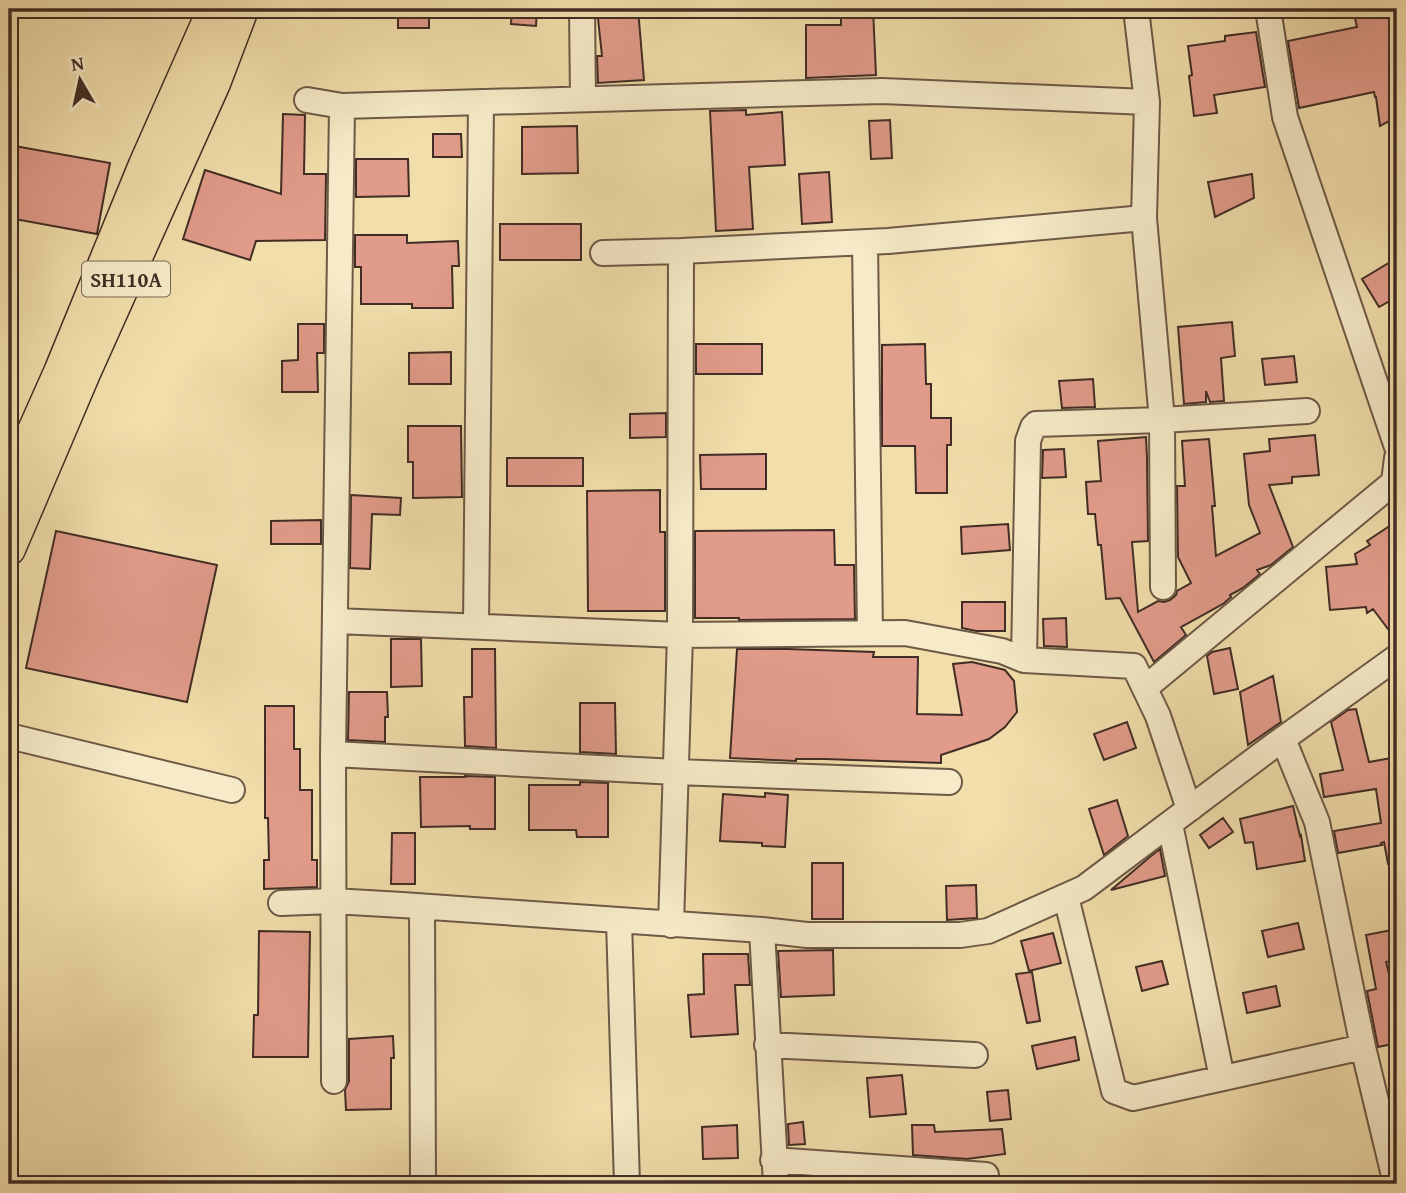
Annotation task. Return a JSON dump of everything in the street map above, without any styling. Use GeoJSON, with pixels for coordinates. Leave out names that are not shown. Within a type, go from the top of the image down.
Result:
{"type":"FeatureCollection","features":[{"type":"Feature","properties":{"kind":"main road","name":"SH110A"},"geometry":{"type":"LineString","coordinates":[[9,487],[214,9]]}},
{"type":"Feature","properties":{"kind":"main road","name":"SH110A"},"geometry":{"type":"LineString","coordinates":[[9,549],[84,373],[214,83],[242,9]]}},
{"type":"Feature","properties":{"kind":"street"},"geometry":{"type":"LineString","coordinates":[[582,9],[583,99]]}},
{"type":"Feature","properties":{"kind":"street"},"geometry":{"type":"LineString","coordinates":[[1136,9],[1147,102],[1144,218],[1162,421],[1163,586]]}},
{"type":"Feature","properties":{"kind":"street"},"geometry":{"type":"LineString","coordinates":[[1268,9],[1285,117],[1392,414],[1397,447]]}},
{"type":"Feature","properties":{"kind":"street"},"geometry":{"type":"LineString","coordinates":[[307,100],[342,106],[883,91],[1147,102]]}},
{"type":"Feature","properties":{"kind":"street"},"geometry":{"type":"LineString","coordinates":[[476,626],[481,102]]}},
{"type":"Feature","properties":{"kind":"street"},"geometry":{"type":"LineString","coordinates":[[334,1081],[332,754],[342,106]]}},
{"type":"Feature","properties":{"kind":"street"},"geometry":{"type":"LineString","coordinates":[[603,253],[864,242],[1144,218]]}},
{"type":"Feature","properties":{"kind":"street"},"geometry":{"type":"LineString","coordinates":[[864,242],[870,633]]}},
{"type":"Feature","properties":{"kind":"street"},"geometry":{"type":"LineString","coordinates":[[671,925],[680,635],[681,251]]}},
{"type":"Feature","properties":{"kind":"street"},"geometry":{"type":"LineString","coordinates":[[1024,660],[1028,441],[1036,424],[1162,421],[1307,411]]}},
{"type":"Feature","properties":{"kind":"street"},"geometry":{"type":"LineString","coordinates":[[1145,688],[1394,482],[1397,458]]}},
{"type":"Feature","properties":{"kind":"street"},"geometry":{"type":"LineString","coordinates":[[335,621],[680,635],[905,633],[1002,651],[1024,660],[1134,666],[1158,716],[1191,808]]}},
{"type":"Feature","properties":{"kind":"street"},"geometry":{"type":"LineString","coordinates":[[281,903],[333,901],[807,935],[960,935],[988,932],[1084,888],[1397,657]]}},
{"type":"Feature","properties":{"kind":"street"},"geometry":{"type":"LineString","coordinates":[[9,736],[232,790]]}},
{"type":"Feature","properties":{"kind":"street"},"geometry":{"type":"LineString","coordinates":[[1283,739],[1317,822],[1363,1047],[1396,1184]]}},
{"type":"Feature","properties":{"kind":"street"},"geometry":{"type":"LineString","coordinates":[[332,754],[676,772],[949,782]]}},
{"type":"Feature","properties":{"kind":"street"},"geometry":{"type":"LineString","coordinates":[[1170,824],[1222,1078]]}},
{"type":"Feature","properties":{"kind":"street"},"geometry":{"type":"LineString","coordinates":[[1066,897],[1114,1091],[1133,1098],[1363,1047]]}},
{"type":"Feature","properties":{"kind":"street"},"geometry":{"type":"LineString","coordinates":[[422,907],[423,1184]]}},
{"type":"Feature","properties":{"kind":"street"},"geometry":{"type":"LineString","coordinates":[[619,921],[627,1184]]}},
{"type":"Feature","properties":{"kind":"street"},"geometry":{"type":"LineString","coordinates":[[762,930],[774,1172],[986,1175]]}},
{"type":"Feature","properties":{"kind":"street"},"geometry":{"type":"LineString","coordinates":[[767,1045],[975,1055]]}},
{"type":"Feature","properties":{"kind":"building"},"geometry":{"type":"Polygon","coordinates":[[[398,9],[429,9],[429,28],[398,28],[398,9]]]}},
{"type":"Feature","properties":{"kind":"building"},"geometry":{"type":"Polygon","coordinates":[[[512,9],[537,9],[536,26],[511,24],[512,9]]]}},
{"type":"Feature","properties":{"kind":"building"},"geometry":{"type":"Polygon","coordinates":[[[597,9],[638,9],[644,80],[598,83],[597,56],[602,56],[597,9]]]}},
{"type":"Feature","properties":{"kind":"building"},"geometry":{"type":"Polygon","coordinates":[[[841,9],[873,9],[876,75],[806,78],[806,25],[841,25],[841,9]]]}},
{"type":"Feature","properties":{"kind":"building"},"geometry":{"type":"Polygon","coordinates":[[[1353,9],[1392,9],[1395,14],[1397,117],[1380,126],[1374,92],[1299,108],[1288,41],[1357,27],[1353,9]]]}},
{"type":"Feature","properties":{"kind":"building"},"geometry":{"type":"Polygon","coordinates":[[[1256,32],[1265,87],[1214,95],[1217,113],[1194,116],[1188,46],[1225,41],[1225,36],[1256,32]]]}},
{"type":"Feature","properties":{"kind":"building"},"geometry":{"type":"Polygon","coordinates":[[[746,110],[746,115],[782,112],[785,165],[749,167],[753,229],[716,231],[710,111],[746,110]]]}},
{"type":"Feature","properties":{"kind":"building"},"geometry":{"type":"Polygon","coordinates":[[[283,114],[305,115],[304,174],[326,174],[325,240],[256,241],[250,260],[183,239],[205,170],[281,194],[283,114]]]}},
{"type":"Feature","properties":{"kind":"building"},"geometry":{"type":"Polygon","coordinates":[[[890,120],[892,158],[871,159],[869,121],[890,120]]]}},
{"type":"Feature","properties":{"kind":"building"},"geometry":{"type":"Polygon","coordinates":[[[577,126],[578,173],[522,174],[522,127],[577,126]]]}},
{"type":"Feature","properties":{"kind":"building"},"geometry":{"type":"Polygon","coordinates":[[[433,134],[461,134],[462,157],[433,157],[433,134]]]}},
{"type":"Feature","properties":{"kind":"building"},"geometry":{"type":"Polygon","coordinates":[[[9,145],[110,163],[97,234],[9,218],[9,145]]]}},
{"type":"Feature","properties":{"kind":"building"},"geometry":{"type":"Polygon","coordinates":[[[356,159],[408,159],[409,196],[356,197],[356,159]]]}},
{"type":"Feature","properties":{"kind":"building"},"geometry":{"type":"Polygon","coordinates":[[[829,172],[832,222],[802,224],[799,174],[829,172]]]}},
{"type":"Feature","properties":{"kind":"building"},"geometry":{"type":"Polygon","coordinates":[[[1252,174],[1254,198],[1215,217],[1208,182],[1252,174]]]}},
{"type":"Feature","properties":{"kind":"building"},"geometry":{"type":"Polygon","coordinates":[[[500,224],[581,224],[581,260],[500,260],[500,224]]]}},
{"type":"Feature","properties":{"kind":"building"},"geometry":{"type":"Polygon","coordinates":[[[355,235],[407,235],[407,243],[458,241],[459,266],[452,266],[453,308],[412,308],[412,304],[361,304],[361,267],[355,267],[355,235]]]}},
{"type":"Feature","properties":{"kind":"building"},"geometry":{"type":"Polygon","coordinates":[[[1397,258],[1397,297],[1379,307],[1362,279],[1397,258]]]}},
{"type":"Feature","properties":{"kind":"building"},"geometry":{"type":"Polygon","coordinates":[[[1232,322],[1235,356],[1221,358],[1224,401],[1210,402],[1206,391],[1206,402],[1184,404],[1178,327],[1232,322]]]}},
{"type":"Feature","properties":{"kind":"building"},"geometry":{"type":"Polygon","coordinates":[[[298,324],[324,324],[324,353],[317,353],[318,392],[282,392],[282,361],[298,360],[298,324]]]}},
{"type":"Feature","properties":{"kind":"building"},"geometry":{"type":"Polygon","coordinates":[[[696,344],[762,344],[762,374],[696,374],[696,344]]]}},
{"type":"Feature","properties":{"kind":"building"},"geometry":{"type":"Polygon","coordinates":[[[925,344],[926,384],[931,384],[931,418],[951,418],[951,445],[947,445],[947,493],[916,493],[915,446],[882,446],[882,345],[925,344]]]}},
{"type":"Feature","properties":{"kind":"building"},"geometry":{"type":"Polygon","coordinates":[[[451,352],[451,384],[409,384],[409,353],[451,352]]]}},
{"type":"Feature","properties":{"kind":"building"},"geometry":{"type":"Polygon","coordinates":[[[1294,356],[1297,382],[1265,385],[1262,359],[1294,356]]]}},
{"type":"Feature","properties":{"kind":"building"},"geometry":{"type":"Polygon","coordinates":[[[1093,379],[1095,407],[1062,408],[1059,381],[1093,379]]]}},
{"type":"Feature","properties":{"kind":"building"},"geometry":{"type":"Polygon","coordinates":[[[666,413],[666,437],[630,438],[630,414],[666,413]]]}},
{"type":"Feature","properties":{"kind":"building"},"geometry":{"type":"Polygon","coordinates":[[[408,426],[461,426],[462,497],[413,498],[413,462],[408,462],[408,426]]]}},
{"type":"Feature","properties":{"kind":"building"},"geometry":{"type":"Polygon","coordinates":[[[1315,435],[1319,475],[1292,477],[1292,483],[1269,485],[1293,547],[1271,565],[1257,570],[1260,574],[1230,595],[1223,604],[1181,627],[1186,635],[1154,662],[1120,598],[1106,599],[1101,545],[1098,545],[1095,514],[1088,514],[1086,482],[1101,481],[1098,441],[1146,437],[1148,541],[1132,542],[1138,612],[1158,601],[1170,600],[1177,591],[1191,583],[1178,557],[1177,486],[1185,486],[1182,441],[1209,439],[1216,556],[1260,533],[1249,505],[1244,454],[1270,451],[1269,439],[1315,435]]]}},
{"type":"Feature","properties":{"kind":"building"},"geometry":{"type":"Polygon","coordinates":[[[1064,449],[1066,477],[1042,478],[1043,450],[1064,449]]]}},
{"type":"Feature","properties":{"kind":"building"},"geometry":{"type":"Polygon","coordinates":[[[766,454],[766,489],[701,489],[700,455],[766,454]]]}},
{"type":"Feature","properties":{"kind":"building"},"geometry":{"type":"Polygon","coordinates":[[[507,458],[583,458],[583,486],[507,486],[507,458]]]}},
{"type":"Feature","properties":{"kind":"building"},"geometry":{"type":"Polygon","coordinates":[[[660,490],[660,532],[665,532],[665,611],[588,611],[587,491],[660,490]]]}},
{"type":"Feature","properties":{"kind":"building"},"geometry":{"type":"Polygon","coordinates":[[[351,495],[401,498],[400,515],[372,514],[370,569],[350,568],[351,495]]]}},
{"type":"Feature","properties":{"kind":"building"},"geometry":{"type":"Polygon","coordinates":[[[321,520],[321,544],[271,544],[271,521],[321,520]]]}},
{"type":"Feature","properties":{"kind":"building"},"geometry":{"type":"Polygon","coordinates":[[[1397,521],[1397,641],[1373,609],[1367,613],[1366,607],[1330,610],[1326,567],[1357,564],[1355,554],[1370,545],[1367,541],[1397,521]]]}},
{"type":"Feature","properties":{"kind":"building"},"geometry":{"type":"Polygon","coordinates":[[[1008,524],[1010,550],[962,554],[961,527],[1008,524]]]}},
{"type":"Feature","properties":{"kind":"building"},"geometry":{"type":"Polygon","coordinates":[[[834,530],[835,565],[854,565],[855,619],[695,618],[695,531],[834,530]]]}},
{"type":"Feature","properties":{"kind":"building"},"geometry":{"type":"Polygon","coordinates":[[[56,531],[217,565],[187,702],[26,668],[56,531]]]}},
{"type":"Feature","properties":{"kind":"building"},"geometry":{"type":"Polygon","coordinates":[[[962,602],[1005,602],[1005,631],[962,628],[962,602]]]}},
{"type":"Feature","properties":{"kind":"building"},"geometry":{"type":"Polygon","coordinates":[[[1066,618],[1067,647],[1044,646],[1043,619],[1066,618]]]}},
{"type":"Feature","properties":{"kind":"building"},"geometry":{"type":"Polygon","coordinates":[[[391,639],[421,639],[422,686],[391,687],[391,639]]]}},
{"type":"Feature","properties":{"kind":"building"},"geometry":{"type":"Polygon","coordinates":[[[1230,648],[1238,689],[1214,694],[1207,656],[1212,652],[1230,648]]]}},
{"type":"Feature","properties":{"kind":"building"},"geometry":{"type":"Polygon","coordinates":[[[472,649],[495,649],[496,748],[465,746],[464,697],[472,697],[472,649]]]}},
{"type":"Feature","properties":{"kind":"building"},"geometry":{"type":"Polygon","coordinates":[[[737,649],[874,652],[873,657],[918,657],[917,714],[962,715],[953,664],[972,662],[1005,670],[1014,681],[1017,712],[1005,727],[989,739],[941,755],[941,763],[730,758],[737,649]]]}},
{"type":"Feature","properties":{"kind":"building"},"geometry":{"type":"Polygon","coordinates":[[[1273,676],[1281,722],[1248,745],[1240,692],[1273,676]]]}},
{"type":"Feature","properties":{"kind":"building"},"geometry":{"type":"Polygon","coordinates":[[[349,692],[387,692],[385,742],[348,740],[349,692]]]}},
{"type":"Feature","properties":{"kind":"building"},"geometry":{"type":"Polygon","coordinates":[[[580,703],[615,703],[616,754],[580,752],[580,703]]]}},
{"type":"Feature","properties":{"kind":"building"},"geometry":{"type":"Polygon","coordinates":[[[265,706],[294,706],[294,749],[300,749],[300,790],[312,790],[312,860],[317,860],[317,887],[264,889],[264,860],[269,860],[268,818],[265,818],[265,706]]]}},
{"type":"Feature","properties":{"kind":"building"},"geometry":{"type":"Polygon","coordinates":[[[1356,709],[1369,762],[1397,757],[1397,863],[1388,864],[1384,842],[1382,845],[1338,853],[1334,831],[1381,823],[1376,789],[1324,797],[1320,774],[1343,770],[1331,722],[1348,710],[1356,709]]]}},
{"type":"Feature","properties":{"kind":"building"},"geometry":{"type":"Polygon","coordinates":[[[1127,722],[1136,748],[1104,760],[1094,734],[1127,722]]]}},
{"type":"Feature","properties":{"kind":"building"},"geometry":{"type":"Polygon","coordinates":[[[420,777],[495,777],[495,829],[470,829],[470,826],[421,827],[420,777]]]}},
{"type":"Feature","properties":{"kind":"building"},"geometry":{"type":"Polygon","coordinates":[[[580,782],[608,783],[608,837],[577,837],[576,830],[529,830],[529,785],[580,785],[580,782]]]}},
{"type":"Feature","properties":{"kind":"building"},"geometry":{"type":"Polygon","coordinates":[[[765,793],[788,795],[785,847],[720,841],[723,794],[765,797],[765,793]]]}},
{"type":"Feature","properties":{"kind":"building"},"geometry":{"type":"Polygon","coordinates":[[[1117,800],[1128,836],[1104,855],[1089,809],[1117,800]]]}},
{"type":"Feature","properties":{"kind":"building"},"geometry":{"type":"Polygon","coordinates":[[[1293,806],[1305,861],[1257,869],[1253,842],[1245,843],[1240,819],[1293,806]]]}},
{"type":"Feature","properties":{"kind":"building"},"geometry":{"type":"Polygon","coordinates":[[[1223,818],[1233,832],[1209,848],[1200,835],[1223,818]]]}},
{"type":"Feature","properties":{"kind":"building"},"geometry":{"type":"Polygon","coordinates":[[[392,833],[415,833],[415,884],[391,884],[392,833]]]}},
{"type":"Feature","properties":{"kind":"building"},"geometry":{"type":"Polygon","coordinates":[[[1160,849],[1165,876],[1111,890],[1151,856],[1160,849]]]}},
{"type":"Feature","properties":{"kind":"building"},"geometry":{"type":"Polygon","coordinates":[[[812,863],[843,863],[843,919],[812,919],[812,863]]]}},
{"type":"Feature","properties":{"kind":"building"},"geometry":{"type":"Polygon","coordinates":[[[976,885],[977,918],[947,920],[946,886],[976,885]]]}},
{"type":"Feature","properties":{"kind":"building"},"geometry":{"type":"Polygon","coordinates":[[[1298,923],[1304,949],[1268,957],[1262,931],[1298,923]]]}},
{"type":"Feature","properties":{"kind":"building"},"geometry":{"type":"Polygon","coordinates":[[[1397,929],[1397,960],[1386,962],[1397,1005],[1397,1043],[1378,1047],[1367,991],[1376,989],[1366,935],[1397,929]]]}},
{"type":"Feature","properties":{"kind":"building"},"geometry":{"type":"Polygon","coordinates":[[[259,931],[310,932],[308,1057],[253,1057],[254,1015],[258,1015],[259,931]]]}},
{"type":"Feature","properties":{"kind":"building"},"geometry":{"type":"Polygon","coordinates":[[[1053,933],[1061,963],[1029,971],[1021,941],[1053,933]]]}},
{"type":"Feature","properties":{"kind":"building"},"geometry":{"type":"Polygon","coordinates":[[[833,950],[834,995],[781,997],[778,951],[833,950]]]}},
{"type":"Feature","properties":{"kind":"building"},"geometry":{"type":"Polygon","coordinates":[[[703,954],[748,954],[750,985],[735,985],[738,1034],[691,1037],[688,995],[704,994],[703,954]]]}},
{"type":"Feature","properties":{"kind":"building"},"geometry":{"type":"Polygon","coordinates":[[[1162,961],[1168,984],[1142,991],[1136,967],[1162,961]]]}},
{"type":"Feature","properties":{"kind":"building"},"geometry":{"type":"Polygon","coordinates":[[[1032,972],[1040,1021],[1027,1023],[1016,974],[1032,972]]]}},
{"type":"Feature","properties":{"kind":"building"},"geometry":{"type":"Polygon","coordinates":[[[1276,986],[1280,1006],[1247,1013],[1243,993],[1276,986]]]}},
{"type":"Feature","properties":{"kind":"building"},"geometry":{"type":"Polygon","coordinates":[[[393,1036],[391,1109],[346,1110],[349,1039],[393,1036]]]}},
{"type":"Feature","properties":{"kind":"building"},"geometry":{"type":"Polygon","coordinates":[[[1075,1037],[1079,1060],[1037,1069],[1032,1046],[1075,1037]]]}},
{"type":"Feature","properties":{"kind":"building"},"geometry":{"type":"Polygon","coordinates":[[[902,1075],[906,1114],[870,1117],[867,1078],[902,1075]]]}},
{"type":"Feature","properties":{"kind":"building"},"geometry":{"type":"Polygon","coordinates":[[[1008,1090],[1011,1119],[990,1121],[987,1092],[1008,1090]]]}},
{"type":"Feature","properties":{"kind":"building"},"geometry":{"type":"Polygon","coordinates":[[[803,1122],[805,1144],[789,1145],[788,1124],[803,1122]]]}},
{"type":"Feature","properties":{"kind":"building"},"geometry":{"type":"Polygon","coordinates":[[[737,1125],[738,1158],[703,1159],[702,1127],[737,1125]]]}},
{"type":"Feature","properties":{"kind":"building"},"geometry":{"type":"Polygon","coordinates":[[[912,1125],[934,1125],[935,1132],[1002,1129],[1005,1154],[967,1159],[913,1155],[912,1125]]]}}]}
